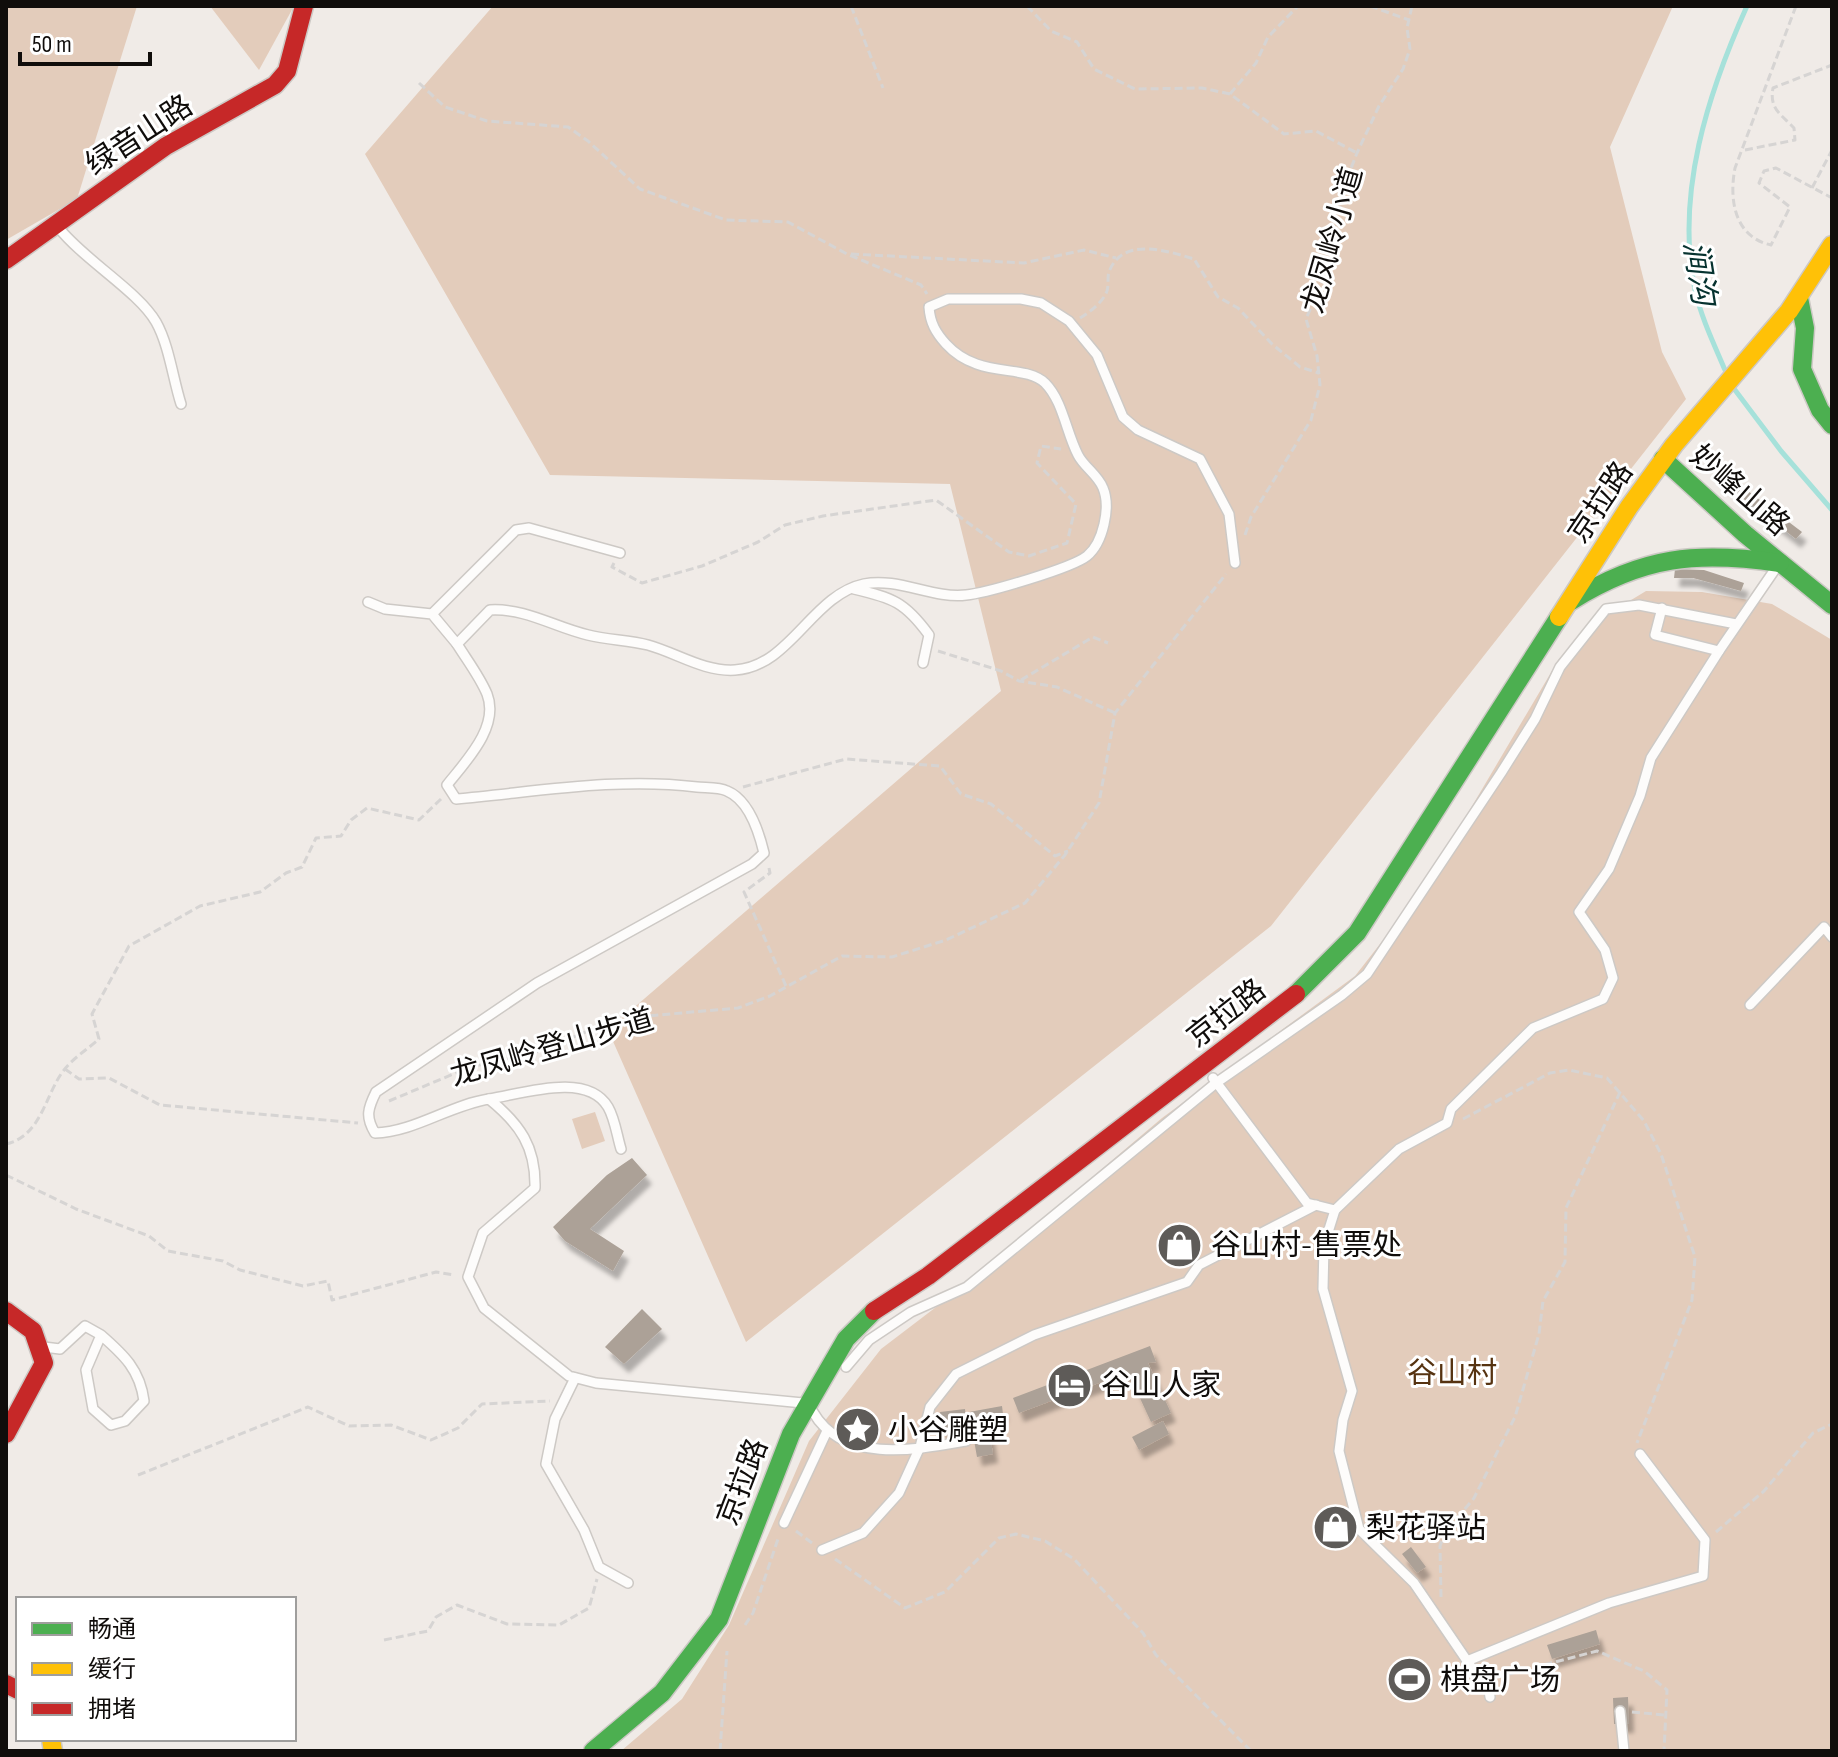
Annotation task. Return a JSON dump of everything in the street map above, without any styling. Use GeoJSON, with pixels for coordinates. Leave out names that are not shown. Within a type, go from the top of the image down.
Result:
{"type":"FeatureCollection","features":[{"type":"Feature","properties":{"kind":"main road","name":"绿音山路"},"geometry":{"type":"LineString","coordinates":[[6,260],[166,146],[275,85],[287,71],[304,6]]}},
{"type":"Feature","properties":{"kind":"main road","name":"京拉路"},"geometry":{"type":"LineString","coordinates":[[593,1751],[662,1693],[719,1619],[791,1434],[816,1409],[846,1339],[877,1309],[928,1276],[1311,983],[1357,933],[1566,605],[1668,452],[1799,298],[1832,245]]}},
{"type":"Feature","properties":{"kind":"main road"},"geometry":{"type":"LineString","coordinates":[[1799,298],[1805,328],[1802,369],[1820,410],[1832,425]]}},
{"type":"Feature","properties":{"kind":"main road","name":"妙峰山路"},"geometry":{"type":"LineString","coordinates":[[1668,452],[1780,563],[1832,605]]}},
{"type":"Feature","properties":{"kind":"main road","name":"妙峰山路"},"geometry":{"type":"LineString","coordinates":[[1566,605],[1613,575],[1667,557],[1714,554],[1780,563]]}},
{"type":"Feature","properties":{"kind":"main road"},"geometry":{"type":"LineString","coordinates":[[6,1311],[21,1316],[38,1336],[44,1363],[6,1434]]}},
{"type":"Feature","properties":{"kind":"lane"},"geometry":{"type":"LineString","coordinates":[[56,224],[75,249],[141,304],[156,322],[181,404]]}},
{"type":"Feature","properties":{"kind":"lane"},"geometry":{"type":"LineString","coordinates":[[457,644],[490,610],[513,608],[588,635],[647,645],[709,668],[737,670],[773,655],[832,599],[864,584],[908,585],[964,595],[1053,571],[1087,556],[1101,534],[1106,499],[1102,486],[1078,457],[1056,399],[1045,383],[1035,377],[973,366],[956,355],[937,335],[930,320],[929,307],[948,299],[1021,299],[1041,303],[1069,321],[1097,355],[1123,417],[1138,430],[1200,459],[1229,514],[1235,563]]}},
{"type":"Feature","properties":{"kind":"lane"},"geometry":{"type":"LineString","coordinates":[[432,614],[516,530],[529,528],[620,553]]}},
{"type":"Feature","properties":{"kind":"lane"},"geometry":{"type":"LineString","coordinates":[[1490,1697],[1487,1680],[1467,1661],[1414,1583],[1359,1529],[1339,1451],[1343,1420],[1352,1391],[1323,1289],[1324,1245],[1335,1210],[1399,1149],[1447,1123],[1451,1109],[1533,1028],[1603,999],[1613,978],[1605,950],[1579,912],[1609,869],[1640,796],[1651,758],[1736,624],[1780,563]]}},
{"type":"Feature","properties":{"kind":"lane"},"geometry":{"type":"LineString","coordinates":[[854,589],[897,599],[929,635],[923,663]]}},
{"type":"Feature","properties":{"kind":"lane"},"geometry":{"type":"LineString","coordinates":[[368,602],[385,609],[432,614],[457,644],[489,697],[489,718],[478,745],[447,785],[456,799],[603,783],[683,785],[728,791],[747,810],[760,834],[764,853],[752,864],[537,983],[376,1092],[367,1110],[375,1133],[390,1132],[463,1103],[569,1087],[594,1092],[608,1107],[621,1149]]}},
{"type":"Feature","properties":{"kind":"lane"},"geometry":{"type":"LineString","coordinates":[[836,1382],[869,1340],[911,1312],[967,1287],[1216,1083],[1367,974],[1535,719],[1560,667],[1606,609],[1639,605],[1736,624]]}},
{"type":"Feature","properties":{"kind":"lane"},"geometry":{"type":"LineString","coordinates":[[1662,608],[1655,635],[1719,651]]}},
{"type":"Feature","properties":{"kind":"lane"},"geometry":{"type":"LineString","coordinates":[[1750,1005],[1824,927],[1832,937]]}},
{"type":"Feature","properties":{"kind":"lane"},"geometry":{"type":"LineString","coordinates":[[1203,1066],[1307,1203],[1335,1210]]}},
{"type":"Feature","properties":{"kind":"lane"},"geometry":{"type":"LineString","coordinates":[[489,1099],[519,1126],[530,1145],[535,1188],[483,1233],[468,1277],[484,1308],[575,1378],[816,1409],[827,1431],[849,1445],[871,1449],[966,1441]]}},
{"type":"Feature","properties":{"kind":"lane"},"geometry":{"type":"LineString","coordinates":[[822,1550],[863,1533],[899,1493],[920,1447],[930,1407],[956,1374],[1034,1335],[1187,1282],[1199,1265],[1316,1205]]}},
{"type":"Feature","properties":{"kind":"lane"},"geometry":{"type":"LineString","coordinates":[[41,1347],[60,1349],[85,1326],[101,1335],[130,1361],[144,1401],[125,1421],[111,1425],[93,1409],[86,1370],[101,1335]]}},
{"type":"Feature","properties":{"kind":"lane"},"geometry":{"type":"LineString","coordinates":[[575,1378],[555,1419],[546,1464],[584,1530],[599,1567],[628,1583]]}},
{"type":"Feature","properties":{"kind":"lane"},"geometry":{"type":"LineString","coordinates":[[784,1523],[827,1431]]}},
{"type":"Feature","properties":{"kind":"lane"},"geometry":{"type":"LineString","coordinates":[[1467,1661],[1609,1603],[1703,1576],[1705,1540],[1640,1454]]}},
{"type":"Feature","properties":{"kind":"lane"},"geometry":{"type":"LineString","coordinates":[[1620,1711],[1624,1751]]}},
{"type":"Feature","properties":{"kind":"path"},"geometry":{"type":"LineString","coordinates":[[851,6],[883,88]]}},
{"type":"Feature","properties":{"kind":"path"},"geometry":{"type":"LineString","coordinates":[[1027,6],[1051,31],[1077,42],[1094,69],[1135,89],[1202,88],[1230,94],[1284,134],[1316,131],[1357,153]]}},
{"type":"Feature","properties":{"kind":"path"},"geometry":{"type":"LineString","coordinates":[[1230,94],[1256,63],[1268,37],[1298,6]]}},
{"type":"Feature","properties":{"kind":"path"},"geometry":{"type":"LineString","coordinates":[[1370,6],[1409,20]]}},
{"type":"Feature","properties":{"kind":"path","name":"龙凤岭小道"},"geometry":{"type":"LineString","coordinates":[[1235,563],[1251,517],[1311,420],[1320,385],[1306,319],[1332,258],[1344,186],[1379,106],[1403,69],[1410,49],[1412,6]]}},
{"type":"Feature","properties":{"kind":"path"},"geometry":{"type":"LineString","coordinates":[[1796,6],[1744,151],[1735,168],[1730,196],[1743,228],[1760,243],[1771,245],[1790,207],[1759,183],[1764,171],[1776,168],[1832,198]]}},
{"type":"Feature","properties":{"kind":"path"},"geometry":{"type":"LineString","coordinates":[[1744,151],[1795,140],[1794,128],[1776,112],[1770,101],[1773,88],[1832,65]]}},
{"type":"Feature","properties":{"kind":"path"},"geometry":{"type":"LineString","coordinates":[[419,83],[445,107],[487,121],[568,127],[588,141],[640,189],[726,220],[788,222],[847,254],[921,285],[935,304]]}},
{"type":"Feature","properties":{"kind":"path"},"geometry":{"type":"LineString","coordinates":[[1812,188],[1832,150]]}},
{"type":"Feature","properties":{"kind":"path"},"geometry":{"type":"LineString","coordinates":[[1069,321],[1083,317],[1096,306],[1107,291],[1109,272],[1118,259],[1138,248],[1165,250],[1194,259],[1218,297],[1238,308],[1272,344],[1300,367],[1319,373]]}},
{"type":"Feature","properties":{"kind":"path"},"geometry":{"type":"LineString","coordinates":[[847,254],[1024,263],[1084,250],[1118,259]]}},
{"type":"Feature","properties":{"kind":"path"},"geometry":{"type":"LineString","coordinates":[[620,553],[612,567],[642,583],[702,566],[758,542],[785,525],[823,516],[936,500],[1009,552],[1029,556],[1067,543],[1076,504],[1042,472],[1037,463],[1041,446],[1057,448],[1078,457]]}},
{"type":"Feature","properties":{"kind":"path"},"geometry":{"type":"LineString","coordinates":[[926,648],[1001,671],[1019,681],[1057,687],[1115,713],[1160,662],[1235,563]]}},
{"type":"Feature","properties":{"kind":"path"},"geometry":{"type":"LineString","coordinates":[[1019,681],[1093,637],[1108,643]]}},
{"type":"Feature","properties":{"kind":"path","name":"龙凤岭登山步道"},"geometry":{"type":"LineString","coordinates":[[367,1110],[470,1067],[536,1052],[600,1027],[636,1017],[738,1008],[786,987],[842,956],[892,957],[946,940],[1025,903],[1068,851],[1099,803],[1115,713]]}},
{"type":"Feature","properties":{"kind":"path"},"geometry":{"type":"LineString","coordinates":[[728,791],[846,759],[940,766],[961,794],[991,804],[1055,856],[1068,851]]}},
{"type":"Feature","properties":{"kind":"path"},"geometry":{"type":"LineString","coordinates":[[6,1144],[14,1142],[37,1123],[65,1069],[99,1039],[92,1014],[129,946],[200,906],[260,892],[286,873],[302,867],[316,838],[341,836],[351,820],[367,808],[419,820],[438,805],[447,785]]}},
{"type":"Feature","properties":{"kind":"path"},"geometry":{"type":"LineString","coordinates":[[764,853],[770,873],[744,892],[786,987]]}},
{"type":"Feature","properties":{"kind":"path"},"geometry":{"type":"LineString","coordinates":[[65,1069],[79,1079],[109,1078],[160,1105],[369,1123]]}},
{"type":"Feature","properties":{"kind":"path"},"geometry":{"type":"LineString","coordinates":[[1447,1123],[1466,1118],[1550,1073],[1587,1071],[1607,1078],[1621,1090],[1644,1121],[1661,1154],[1695,1257],[1692,1300],[1675,1351],[1636,1439],[1640,1454]]}},
{"type":"Feature","properties":{"kind":"path"},"geometry":{"type":"LineString","coordinates":[[1446,1632],[1440,1590],[1440,1546],[1445,1533],[1474,1498],[1515,1417],[1539,1334],[1543,1301],[1565,1262],[1566,1208],[1621,1090]]}},
{"type":"Feature","properties":{"kind":"path"},"geometry":{"type":"LineString","coordinates":[[6,1175],[76,1209],[149,1236],[168,1251],[223,1261],[240,1270],[303,1286],[328,1281],[332,1300],[436,1272],[468,1277]]}},
{"type":"Feature","properties":{"kind":"path"},"geometry":{"type":"LineString","coordinates":[[138,1475],[308,1407],[349,1426],[391,1425],[431,1440],[458,1428],[482,1404],[564,1400]]}},
{"type":"Feature","properties":{"kind":"path"},"geometry":{"type":"LineString","coordinates":[[1705,1540],[1764,1491],[1813,1433],[1832,1424]]}},
{"type":"Feature","properties":{"kind":"path"},"geometry":{"type":"LineString","coordinates":[[744,1626],[753,1613],[784,1523],[905,1608],[945,1592],[999,1538],[1016,1534],[1045,1541],[1074,1559],[1143,1633],[1156,1655],[1251,1751]]}},
{"type":"Feature","properties":{"kind":"path"},"geometry":{"type":"LineString","coordinates":[[384,1640],[428,1631],[436,1617],[457,1605],[507,1624],[559,1625],[589,1608],[599,1567]]}},
{"type":"Feature","properties":{"kind":"path"},"geometry":{"type":"LineString","coordinates":[[720,1751],[727,1652],[735,1639]]}},
{"type":"Feature","properties":{"kind":"path"},"geometry":{"type":"LineString","coordinates":[[1487,1680],[1597,1651],[1644,1671],[1667,1690],[1664,1751]]}},
{"type":"Feature","properties":{"kind":"path"},"geometry":{"type":"LineString","coordinates":[[1620,1711],[1666,1715]]}},
{"type":"Feature","properties":{"kind":"green space"},"geometry":{"type":"Polygon","coordinates":[[[6,6],[137,6],[77,199],[6,240],[6,6]]]}},
{"type":"Feature","properties":{"kind":"green space"},"geometry":{"type":"Polygon","coordinates":[[[210,6],[294,6],[259,70],[210,6]]]}},
{"type":"Feature","properties":{"kind":"green space"},"geometry":{"type":"Polygon","coordinates":[[[493,6],[1673,6],[1610,147],[1662,352],[1686,399],[1271,926],[746,1342],[608,1030],[1001,691],[950,484],[550,475],[365,154],[493,6]]]}},
{"type":"Feature","properties":{"kind":"green space","name":"谷山村"},"geometry":{"type":"Polygon","coordinates":[[[1646,591],[1702,592],[1772,604],[1832,640],[1832,1751],[621,1751],[682,1699],[729,1625],[809,1441],[881,1349],[965,1285],[1162,1118],[1355,976],[1423,889],[1559,659],[1590,625],[1646,591]]]}},
{"type":"Feature","properties":{"kind":"green space"},"geometry":{"type":"Polygon","coordinates":[[[595,1112],[605,1141],[582,1149],[572,1119],[595,1112]]]}},
{"type":"Feature","properties":{"kind":"building"},"geometry":{"type":"Polygon","coordinates":[[[1727,475],[1802,532],[1796,539],[1722,482],[1727,475]]]}},
{"type":"Feature","properties":{"kind":"building"},"geometry":{"type":"Polygon","coordinates":[[[1675,569],[1704,570],[1744,583],[1741,591],[1693,578],[1674,578],[1675,569]]]}},
{"type":"Feature","properties":{"kind":"building"},"geometry":{"type":"Polygon","coordinates":[[[632,1158],[647,1175],[590,1229],[624,1251],[613,1271],[565,1241],[553,1227],[607,1175],[632,1158]]]}},
{"type":"Feature","properties":{"kind":"building","name":"谷山村-售票处"},"geometry":{"type":"Polygon","coordinates":[[[1184,1239],[1187,1246],[1175,1252],[1172,1244],[1184,1239]]]}},
{"type":"Feature","properties":{"kind":"building"},"geometry":{"type":"Polygon","coordinates":[[[642,1309],[662,1329],[624,1364],[605,1347],[642,1309]]]}},
{"type":"Feature","properties":{"kind":"building","name":"谷山人家"},"geometry":{"type":"Polygon","coordinates":[[[1150,1346],[1156,1362],[1148,1363],[1171,1413],[1151,1422],[1128,1372],[1019,1413],[1013,1398],[1150,1346]]]}},
{"type":"Feature","properties":{"kind":"building"},"geometry":{"type":"Polygon","coordinates":[[[1002,1406],[1003,1414],[987,1417],[993,1454],[977,1457],[969,1412],[1002,1406]]]}},
{"type":"Feature","properties":{"kind":"building"},"geometry":{"type":"Polygon","coordinates":[[[965,1409],[967,1428],[942,1430],[940,1412],[965,1409]]]}},
{"type":"Feature","properties":{"kind":"building"},"geometry":{"type":"Polygon","coordinates":[[[1163,1421],[1169,1434],[1139,1450],[1132,1437],[1163,1421]]]}},
{"type":"Feature","properties":{"kind":"building","name":"梨花驿站"},"geometry":{"type":"Polygon","coordinates":[[[1343,1516],[1350,1530],[1328,1540],[1321,1526],[1343,1516]]]}},
{"type":"Feature","properties":{"kind":"building"},"geometry":{"type":"Polygon","coordinates":[[[1411,1547],[1426,1567],[1417,1573],[1402,1554],[1411,1547]]]}},
{"type":"Feature","properties":{"kind":"building"},"geometry":{"type":"Polygon","coordinates":[[[1596,1630],[1600,1644],[1552,1659],[1547,1645],[1596,1630]]]}},
{"type":"Feature","properties":{"kind":"building"},"geometry":{"type":"Polygon","coordinates":[[[1628,1697],[1629,1724],[1614,1724],[1613,1698],[1628,1697]]]}},
{"type":"Feature","properties":{"kind":"waterway","name":"涧沟"},"geometry":{"type":"LineString","coordinates":[[1725,370],[1695,290],[1689,217],[1692,181],[1708,109],[1747,6]]}},
{"type":"Feature","properties":{"kind":"waterway","name":"涧沟"},"geometry":{"type":"LineString","coordinates":[[1735,390],[1781,451],[1832,510]]}},
{"type":"Feature","properties":{"kind":"traffic: fast"},"geometry":{"type":"LineString","coordinates":[[1799,298],[1805,328],[1802,369],[1820,410],[1832,425]]}},
{"type":"Feature","properties":{"kind":"traffic: fast"},"geometry":{"type":"LineString","coordinates":[[1663,459],[1745,534],[1832,605]]}},
{"type":"Feature","properties":{"kind":"traffic: fast"},"geometry":{"type":"LineString","coordinates":[[1571,601],[1622,574],[1671,561],[1722,558],[1780,563]]}},
{"type":"Feature","properties":{"kind":"traffic: fast"},"geometry":{"type":"LineString","coordinates":[[1296,994],[1357,933],[1559,617]]}},
{"type":"Feature","properties":{"kind":"traffic: fast"},"geometry":{"type":"LineString","coordinates":[[593,1751],[662,1693],[719,1619],[791,1434],[846,1339],[874,1311]]}},
{"type":"Feature","properties":{"kind":"traffic: slow"},"geometry":{"type":"LineString","coordinates":[[1559,617],[1629,507],[1674,445],[1789,311],[1832,245]]}},
{"type":"Feature","properties":{"kind":"traffic: slow"},"geometry":{"type":"LineString","coordinates":[[51,1741],[53,1751]]}},
{"type":"Feature","properties":{"kind":"traffic: jam"},"geometry":{"type":"LineString","coordinates":[[6,260],[166,146],[275,85],[287,71],[304,6]]}},
{"type":"Feature","properties":{"kind":"traffic: jam"},"geometry":{"type":"LineString","coordinates":[[874,1311],[928,1276],[1296,994]]}},
{"type":"Feature","properties":{"kind":"traffic: jam"},"geometry":{"type":"LineString","coordinates":[[6,1311],[33,1331],[44,1363],[6,1434]]}},
{"type":"Feature","properties":{"kind":"traffic: jam"},"geometry":{"type":"LineString","coordinates":[[6,1684],[16,1689]]}},
{"type":"Feature","properties":{"kind":"place","name":"谷山村-售票处"},"geometry":{"type":"Point","coordinates":[1180,1245]}},
{"type":"Feature","properties":{"kind":"place","name":"谷山人家"},"geometry":{"type":"Point","coordinates":[1070,1385]}},
{"type":"Feature","properties":{"kind":"place","name":"小谷雕塑"},"geometry":{"type":"Point","coordinates":[857,1430]}},
{"type":"Feature","properties":{"kind":"place","name":"梨花驿站"},"geometry":{"type":"Point","coordinates":[1335,1528]}},
{"type":"Feature","properties":{"kind":"place","name":"棋盘广场"},"geometry":{"type":"Point","coordinates":[1409,1680]}}]}
